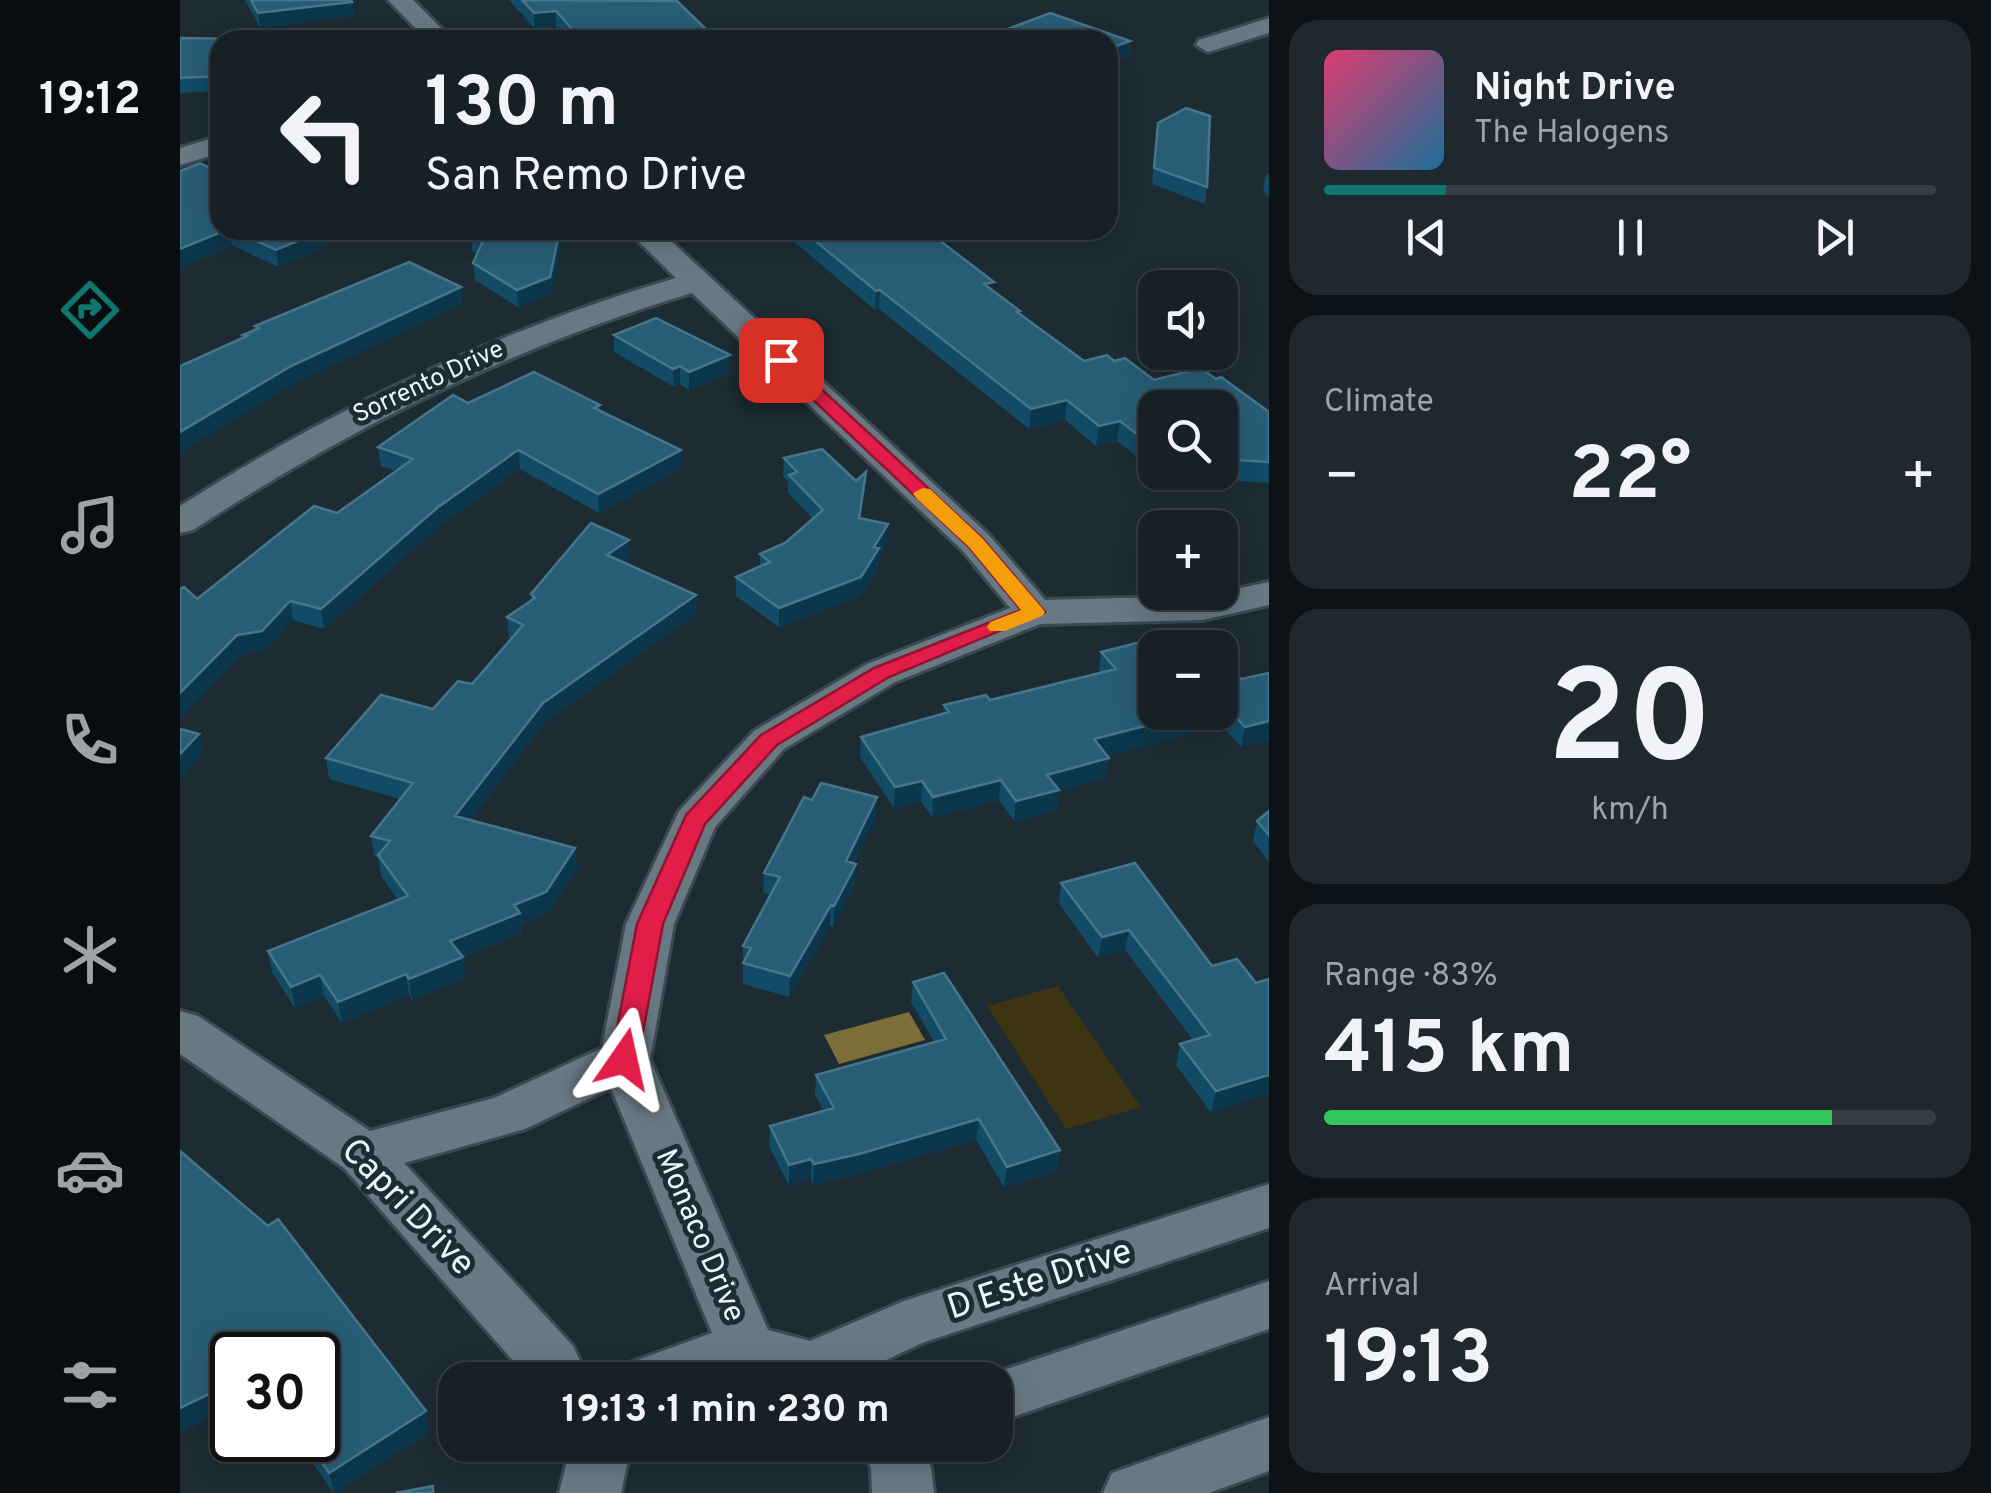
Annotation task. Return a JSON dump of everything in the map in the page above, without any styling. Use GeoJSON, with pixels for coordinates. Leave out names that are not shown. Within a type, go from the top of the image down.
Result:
{"type":"FeatureCollection","features":[{"type":"Feature","properties":{"kind":"street"},"geometry":{"type":"LineString","coordinates":[[400,0],[431,30]]}},
{"type":"Feature","properties":{"kind":"street"},"geometry":{"type":"LineString","coordinates":[[1208,45],[1268,25]]}},
{"type":"Feature","properties":{"kind":"street"},"geometry":{"type":"LineString","coordinates":[[180,157],[210,147]]}},
{"type":"Feature","properties":{"kind":"street"},"geometry":{"type":"LineString","coordinates":[[653,240],[976,543],[1034,612]]}},
{"type":"Feature","properties":{"kind":"street","name":"Sorrento Drive"},"geometry":{"type":"LineString","coordinates":[[180,522],[318,436],[415,386],[612,305],[697,282]]}},
{"type":"Feature","properties":{"kind":"street"},"geometry":{"type":"LineString","coordinates":[[363,1152],[506,1116],[624,1059],[650,924],[695,821],[769,740],[881,673],[1034,612],[1204,608],[1268,594]]}},
{"type":"Feature","properties":{"kind":"street","name":"Capri Drive"},"geometry":{"type":"LineString","coordinates":[[180,1029],[363,1152],[550,1362]]}},
{"type":"Feature","properties":{"kind":"street","name":"Monaco Drive"},"geometry":{"type":"LineString","coordinates":[[624,1059],[749,1353]]}},
{"type":"Feature","properties":{"kind":"street","name":"D Este Drive"},"geometry":{"type":"LineString","coordinates":[[844,1362],[904,1325],[1268,1206]]}},
{"type":"Feature","properties":{"kind":"street"},"geometry":{"type":"LineString","coordinates":[[1013,1391],[1268,1305]]}},
{"type":"Feature","properties":{"kind":"street","name":"D Este Drive"},"geometry":{"type":"LineString","coordinates":[[691,1362],[749,1353],[783,1356],[798,1362]]}},
{"type":"Feature","properties":{"kind":"street"},"geometry":{"type":"LineString","coordinates":[[1134,1493],[1268,1444]]}},
{"type":"Feature","properties":{"kind":"street"},"geometry":{"type":"LineString","coordinates":[[900,1462],[903,1493]]}},
{"type":"Feature","properties":{"kind":"shaded area"},"geometry":{"type":"Polygon","coordinates":[[[1058,986],[1141,1107],[1066,1129],[987,1006],[1058,986]]]}},
{"type":"Feature","properties":{"kind":"shaded area"},"geometry":{"type":"Polygon","coordinates":[[[909,1012],[925,1040],[839,1064],[824,1035],[909,1012]]]}},
{"type":"Feature","properties":{"kind":"building"},"geometry":{"type":"Polygon","coordinates":[[[251,0],[351,0],[352,2],[258,13],[251,0]]]}},
{"type":"Feature","properties":{"kind":"building"},"geometry":{"type":"Polygon","coordinates":[[[522,0],[677,1],[707,30],[573,30],[556,11],[534,13],[522,0]]]}},
{"type":"Feature","properties":{"kind":"building"},"geometry":{"type":"Polygon","coordinates":[[[1050,13],[1099,30],[1005,30],[1050,13]]]}},
{"type":"Feature","properties":{"kind":"building"},"geometry":{"type":"Polygon","coordinates":[[[180,38],[210,38],[210,76],[180,78],[180,38]]]}},
{"type":"Feature","properties":{"kind":"building"},"geometry":{"type":"Polygon","coordinates":[[[1186,108],[1210,116],[1207,187],[1154,168],[1158,123],[1186,108]]]}},
{"type":"Feature","properties":{"kind":"building"},"geometry":{"type":"Polygon","coordinates":[[[200,163],[210,168],[210,237],[180,249],[180,171],[200,163]]]}},
{"type":"Feature","properties":{"kind":"building"},"geometry":{"type":"Polygon","coordinates":[[[254,240],[300,240],[276,250],[254,240]]]}},
{"type":"Feature","properties":{"kind":"building"},"geometry":{"type":"Polygon","coordinates":[[[558,240],[550,277],[517,290],[473,263],[483,241],[558,240]]]}},
{"type":"Feature","properties":{"kind":"building"},"geometry":{"type":"Polygon","coordinates":[[[814,240],[939,240],[994,282],[984,284],[1020,311],[1017,312],[1084,361],[1107,355],[1114,361],[1125,358],[1154,380],[1193,370],[1204,370],[1216,379],[1221,377],[1269,412],[1269,462],[1238,460],[1238,390],[1138,390],[1138,435],[1120,421],[1099,426],[1067,400],[1031,409],[880,290],[876,291],[814,240]]]}},
{"type":"Feature","properties":{"kind":"building"},"geometry":{"type":"Polygon","coordinates":[[[409,262],[461,287],[291,366],[180,432],[180,366],[247,336],[243,335],[259,328],[255,326],[409,262]]]}},
{"type":"Feature","properties":{"kind":"building"},"geometry":{"type":"Polygon","coordinates":[[[656,318],[730,355],[689,372],[680,366],[673,369],[614,335],[656,318]]]}},
{"type":"Feature","properties":{"kind":"building"},"geometry":{"type":"Polygon","coordinates":[[[534,372],[600,405],[594,408],[681,450],[598,494],[518,450],[437,508],[321,609],[290,601],[262,631],[237,635],[180,693],[180,589],[184,587],[197,599],[314,506],[337,513],[413,459],[378,447],[453,395],[468,403],[534,372]]]}},
{"type":"Feature","properties":{"kind":"building"},"geometry":{"type":"Polygon","coordinates":[[[822,449],[856,481],[866,472],[859,518],[888,524],[861,577],[779,608],[736,577],[770,562],[760,554],[785,543],[823,510],[789,475],[797,472],[784,458],[822,449]]]}},
{"type":"Feature","properties":{"kind":"building"},"geometry":{"type":"Polygon","coordinates":[[[591,523],[629,540],[607,555],[696,595],[543,703],[455,816],[575,848],[546,892],[514,905],[520,913],[450,941],[463,957],[409,979],[406,974],[338,1002],[320,975],[291,987],[268,951],[408,896],[378,855],[390,841],[371,836],[413,783],[326,758],[381,695],[433,709],[458,681],[472,684],[523,625],[507,617],[535,598],[531,594],[591,523]]]}},
{"type":"Feature","properties":{"kind":"building"},"geometry":{"type":"Polygon","coordinates":[[[1138,644],[1138,728],[1094,739],[1109,758],[1047,775],[1059,790],[1016,801],[1001,780],[933,797],[922,781],[895,787],[861,737],[949,712],[944,705],[986,695],[990,700],[1116,669],[1101,652],[1138,644]]]}},
{"type":"Feature","properties":{"kind":"building"},"geometry":{"type":"Polygon","coordinates":[[[1269,673],[1269,721],[1245,727],[1238,719],[1238,676],[1241,679],[1269,673]]]}},
{"type":"Feature","properties":{"kind":"building"},"geometry":{"type":"Polygon","coordinates":[[[180,729],[199,734],[180,754],[180,729]]]}},
{"type":"Feature","properties":{"kind":"building"},"geometry":{"type":"Polygon","coordinates":[[[821,783],[877,797],[846,861],[856,864],[790,976],[743,963],[751,948],[743,946],[780,877],[764,873],[804,797],[812,800],[821,783]]]}},
{"type":"Feature","properties":{"kind":"building"},"geometry":{"type":"Polygon","coordinates":[[[1269,811],[1269,835],[1257,821],[1269,811]]]}},
{"type":"Feature","properties":{"kind":"building"},"geometry":{"type":"Polygon","coordinates":[[[1135,863],[1212,966],[1237,959],[1256,983],[1269,979],[1269,1075],[1216,1091],[1180,1044],[1210,1035],[1129,930],[1102,937],[1061,883],[1135,863]]]}},
{"type":"Feature","properties":{"kind":"building"},"geometry":{"type":"Polygon","coordinates":[[[944,973],[1060,1150],[1007,1167],[979,1119],[859,1154],[789,1165],[770,1126],[834,1108],[816,1075],[946,1039],[913,982],[944,973]]]}},
{"type":"Feature","properties":{"kind":"building"},"geometry":{"type":"Polygon","coordinates":[[[180,1151],[268,1226],[278,1219],[426,1411],[329,1473],[321,1462],[340,1462],[340,1332],[210,1332],[210,1394],[180,1408],[180,1151]]]}},
{"type":"Feature","properties":{"kind":"building"},"geometry":{"type":"Polygon","coordinates":[[[433,1486],[433,1493],[396,1493],[433,1486]]]}},
{"type":"Feature","properties":{"kind":"slow traffic"},"geometry":{"type":"LineString","coordinates":[[923,493],[976,543],[1034,612],[998,627]]}},
{"type":"Feature","properties":{"kind":"route"},"geometry":{"type":"LineString","coordinates":[[624,1059],[650,924],[695,821],[769,740],[881,673],[1034,612],[976,543],[781,360]]}}]}
